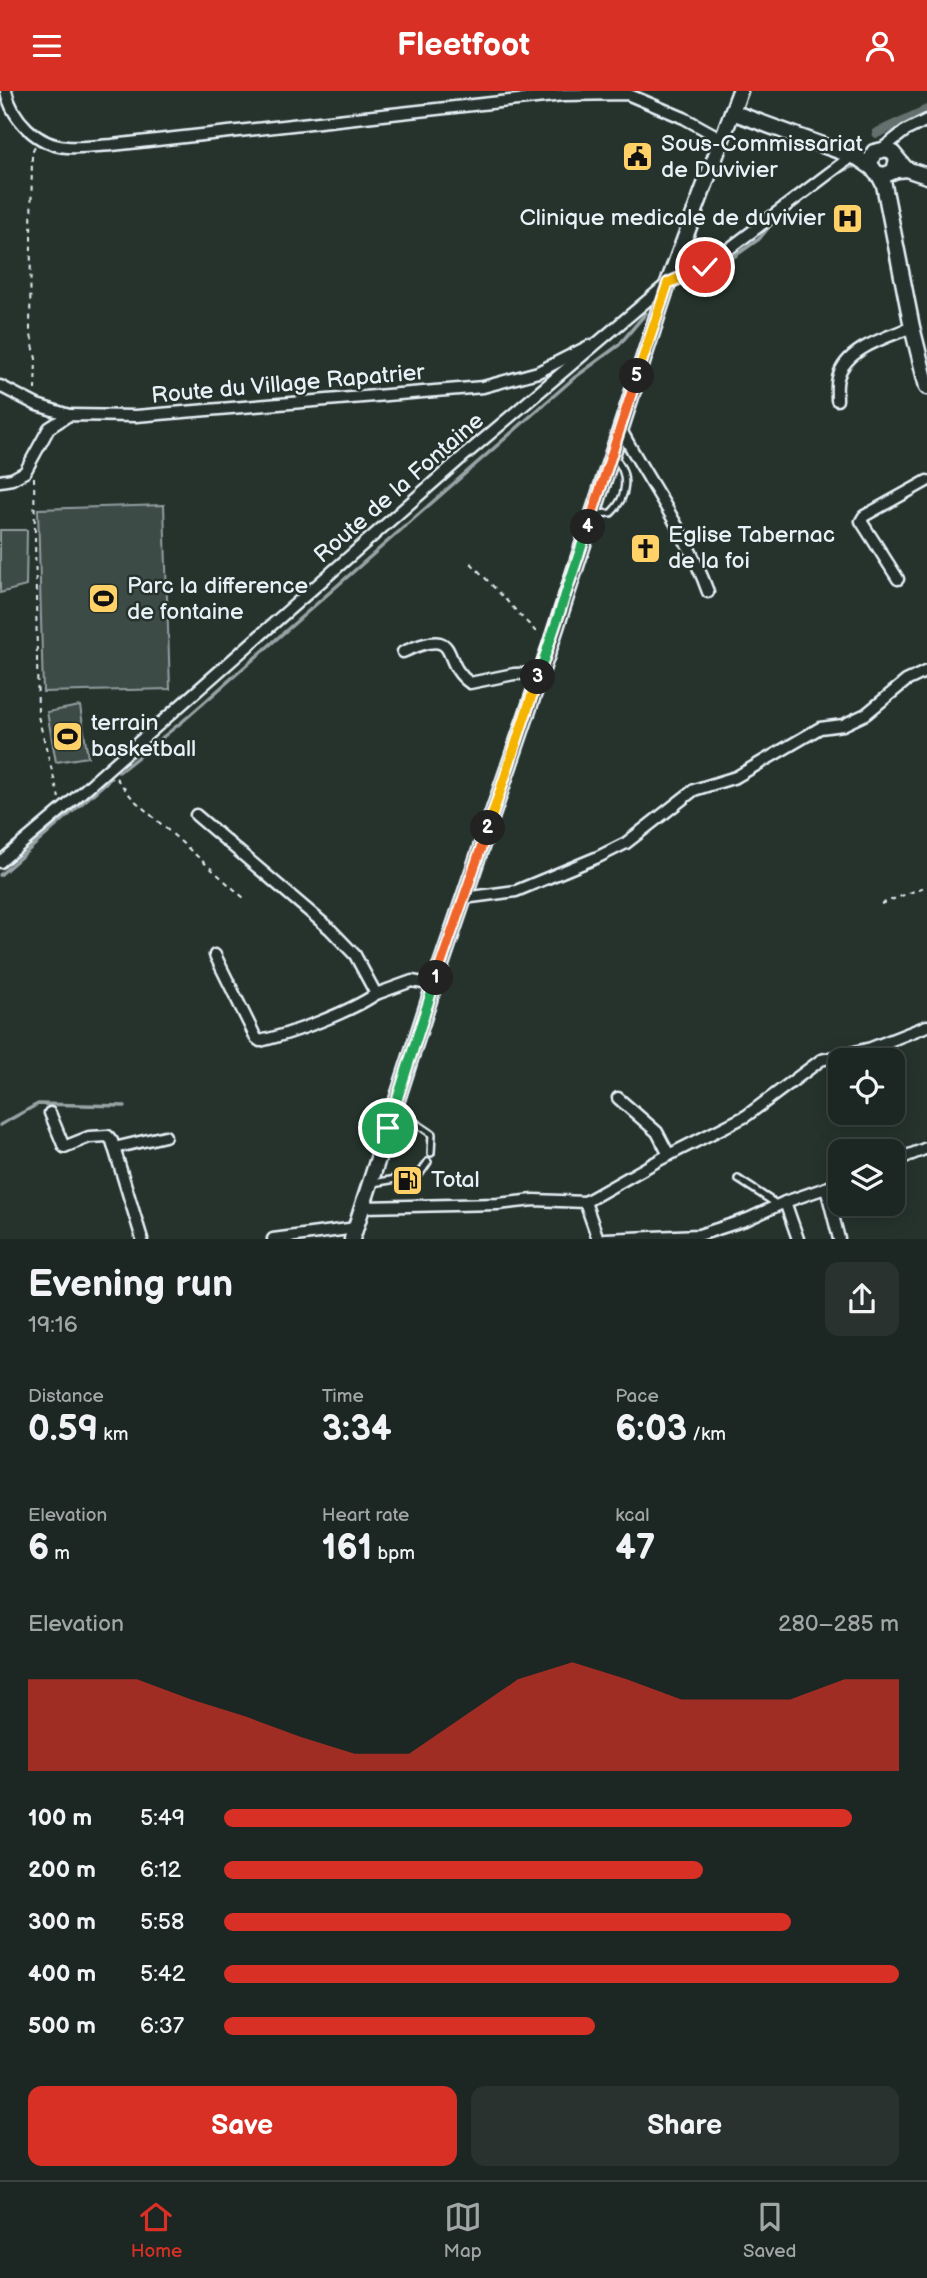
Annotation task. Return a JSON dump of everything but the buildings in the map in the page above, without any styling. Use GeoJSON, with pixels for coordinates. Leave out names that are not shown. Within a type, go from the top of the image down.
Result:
{"type":"FeatureCollection","features":[{"type":"Feature","properties":{"kind":"main road"},"geometry":{"type":"LineString","coordinates":[[354,1233],[668,283],[740,91]]}},
{"type":"Feature","properties":{"kind":"main road"},"geometry":{"type":"LineString","coordinates":[[732,112],[855,157],[927,176]]}},
{"type":"Feature","properties":{"kind":"main road"},"geometry":{"type":"LineString","coordinates":[[855,157],[888,166]]}},
{"type":"Feature","properties":{"kind":"main road"},"geometry":{"type":"LineString","coordinates":[[888,166],[912,327],[926,379]]}},
{"type":"Feature","properties":{"kind":"street"},"geometry":{"type":"LineString","coordinates":[[6,91],[9,106],[20,123],[40,138],[65,147],[112,145],[562,93],[637,95],[722,139]]}},
{"type":"Feature","properties":{"kind":"street"},"geometry":{"type":"LineString","coordinates":[[888,166],[905,131],[927,120]]}},
{"type":"Feature","properties":{"kind":"street","name":"Route de la Fontaine"},"geometry":{"type":"LineString","coordinates":[[0,862],[459,460],[668,283],[705,267],[855,157]]}},
{"type":"Feature","properties":{"kind":"street"},"geometry":{"type":"LineString","coordinates":[[837,400],[839,374],[863,347],[912,327]]}},
{"type":"Feature","properties":{"kind":"street","name":"Route du Village Rapatrier"},"geometry":{"type":"LineString","coordinates":[[0,386],[37,405],[69,415],[136,416],[483,387],[538,372],[602,340]]}},
{"type":"Feature","properties":{"kind":"street"},"geometry":{"type":"LineString","coordinates":[[0,481],[12,479],[25,472],[49,428],[69,415]]}},
{"type":"Feature","properties":{"kind":"street"},"geometry":{"type":"LineString","coordinates":[[620,428],[643,472],[696,558],[708,591]]}},
{"type":"Feature","properties":{"kind":"street"},"geometry":{"type":"LineString","coordinates":[[898,579],[860,521],[864,516],[927,481]]}},
{"type":"Feature","properties":{"kind":"street"},"geometry":{"type":"LineString","coordinates":[[403,652],[424,642],[440,643],[448,648],[461,675],[470,684],[514,674],[539,673]]}},
{"type":"Feature","properties":{"kind":"street"},"geometry":{"type":"LineString","coordinates":[[464,898],[516,891],[598,857],[626,843],[694,790],[736,777],[820,728],[843,725],[866,714],[906,681],[927,671]]}},
{"type":"Feature","properties":{"kind":"street"},"geometry":{"type":"LineString","coordinates":[[197,815],[330,929],[355,954],[377,993]]}},
{"type":"Feature","properties":{"kind":"street"},"geometry":{"type":"LineString","coordinates":[[215,955],[256,1038],[260,1041],[276,1038],[356,1006],[377,993],[402,983],[420,981],[434,985]]}},
{"type":"Feature","properties":{"kind":"street"},"geometry":{"type":"LineString","coordinates":[[364,1207],[498,1204],[534,1200],[585,1202],[746,1116],[821,1061],[871,1048],[927,1025]]}},
{"type":"Feature","properties":{"kind":"street"},"geometry":{"type":"LineString","coordinates":[[618,1098],[657,1132],[669,1155]]}},
{"type":"Feature","properties":{"kind":"street"},"geometry":{"type":"LineString","coordinates":[[50,1114],[64,1147],[89,1137],[108,1136],[142,1238]]}},
{"type":"Feature","properties":{"kind":"street"},"geometry":{"type":"LineString","coordinates":[[114,1148],[165,1136]]}},
{"type":"Feature","properties":{"kind":"street"},"geometry":{"type":"LineString","coordinates":[[905,1157],[927,1148]]}},
{"type":"Feature","properties":{"kind":"street"},"geometry":{"type":"LineString","coordinates":[[606,1238],[699,1235],[826,1188],[839,1238]]}},
{"type":"Feature","properties":{"kind":"street"},"geometry":{"type":"LineString","coordinates":[[585,1202],[598,1238]]}},
{"type":"Feature","properties":{"kind":"street"},"geometry":{"type":"LineString","coordinates":[[782,1204],[798,1238]]}},
{"type":"Feature","properties":{"kind":"street"},"geometry":{"type":"LineString","coordinates":[[273,1238],[354,1233]]}},
{"type":"Feature","properties":{"kind":"lane"},"geometry":{"type":"LineString","coordinates":[[592,514],[611,513],[621,501],[626,479],[620,463],[611,454]]}},
{"type":"Feature","properties":{"kind":"lane"},"geometry":{"type":"LineString","coordinates":[[395,1109],[432,1134],[431,1153]]}},
{"type":"Feature","properties":{"kind":"lane"},"geometry":{"type":"LineString","coordinates":[[372,1183],[419,1175],[428,1162]]}},
{"type":"Feature","properties":{"kind":"lane"},"geometry":{"type":"LineString","coordinates":[[738,1179],[782,1204]]}},
{"type":"Feature","properties":{"kind":"path"},"geometry":{"type":"LineString","coordinates":[[37,405],[34,366],[36,359],[30,330],[30,181],[32,152],[40,138]]}},
{"type":"Feature","properties":{"kind":"path"},"geometry":{"type":"LineString","coordinates":[[34,478],[38,716],[64,808]]}},
{"type":"Feature","properties":{"kind":"path"},"geometry":{"type":"LineString","coordinates":[[471,563],[550,646]]}},
{"type":"Feature","properties":{"kind":"path"},"geometry":{"type":"LineString","coordinates":[[109,768],[132,799],[245,899]]}},
{"type":"Feature","properties":{"kind":"path"},"geometry":{"type":"LineString","coordinates":[[881,904],[927,886]]}},
{"type":"Feature","properties":{"kind":"shaded area","name":"Parc la difference de fontaine"},"geometry":{"type":"Polygon","coordinates":[[[164,505],[170,689],[43,692],[38,509],[164,505]]]}},
{"type":"Feature","properties":{"kind":"shaded area"},"geometry":{"type":"Polygon","coordinates":[[[0,530],[27,530],[26,586],[0,593],[0,530]]]}},
{"type":"Feature","properties":{"kind":"shaded area","name":"terrain basketball"},"geometry":{"type":"Polygon","coordinates":[[[80,706],[88,757],[56,762],[47,712],[80,706]]]}},
{"type":"Feature","properties":{"kind":"waterway"},"geometry":{"type":"LineString","coordinates":[[877,133],[927,110]]}},
{"type":"Feature","properties":{"kind":"waterway"},"geometry":{"type":"LineString","coordinates":[[830,178],[851,167],[861,166]]}},
{"type":"Feature","properties":{"kind":"waterway"},"geometry":{"type":"LineString","coordinates":[[688,283],[708,275],[759,239],[774,221]]}},
{"type":"Feature","properties":{"kind":"waterway"},"geometry":{"type":"LineString","coordinates":[[119,772],[183,721],[574,378],[619,345],[646,313]]}},
{"type":"Feature","properties":{"kind":"waterway"},"geometry":{"type":"LineString","coordinates":[[0,875],[111,778]]}},
{"type":"Feature","properties":{"kind":"waterway"},"geometry":{"type":"LineString","coordinates":[[38,823],[67,799]]}},
{"type":"Feature","properties":{"kind":"waterway"},"geometry":{"type":"LineString","coordinates":[[0,1125],[38,1104],[125,1106]]}},
{"type":"Feature","properties":{"kind":"place","name":"Sous-Commissariat de Duvivier"},"geometry":{"type":"Point","coordinates":[638,157]}},
{"type":"Feature","properties":{"kind":"place","name":"Clinique medicale de duvivier"},"geometry":{"type":"Point","coordinates":[848,218]}},
{"type":"Feature","properties":{"kind":"place","name":"Eglise Tabernac de la foi"},"geometry":{"type":"Point","coordinates":[645,548]}},
{"type":"Feature","properties":{"kind":"place","name":"Parc la difference de fontaine"},"geometry":{"type":"Point","coordinates":[104,599]}},
{"type":"Feature","properties":{"kind":"place","name":"terrain basketball"},"geometry":{"type":"Point","coordinates":[68,736]}},
{"type":"Feature","properties":{"kind":"place","name":"Total"},"geometry":{"type":"Point","coordinates":[408,1180]}},
{"type":"Feature","properties":{"kind":"route"},"geometry":{"type":"LineString","coordinates":[[388,1128],[476,859],[550,646],[668,283],[705,267]]}}]}
